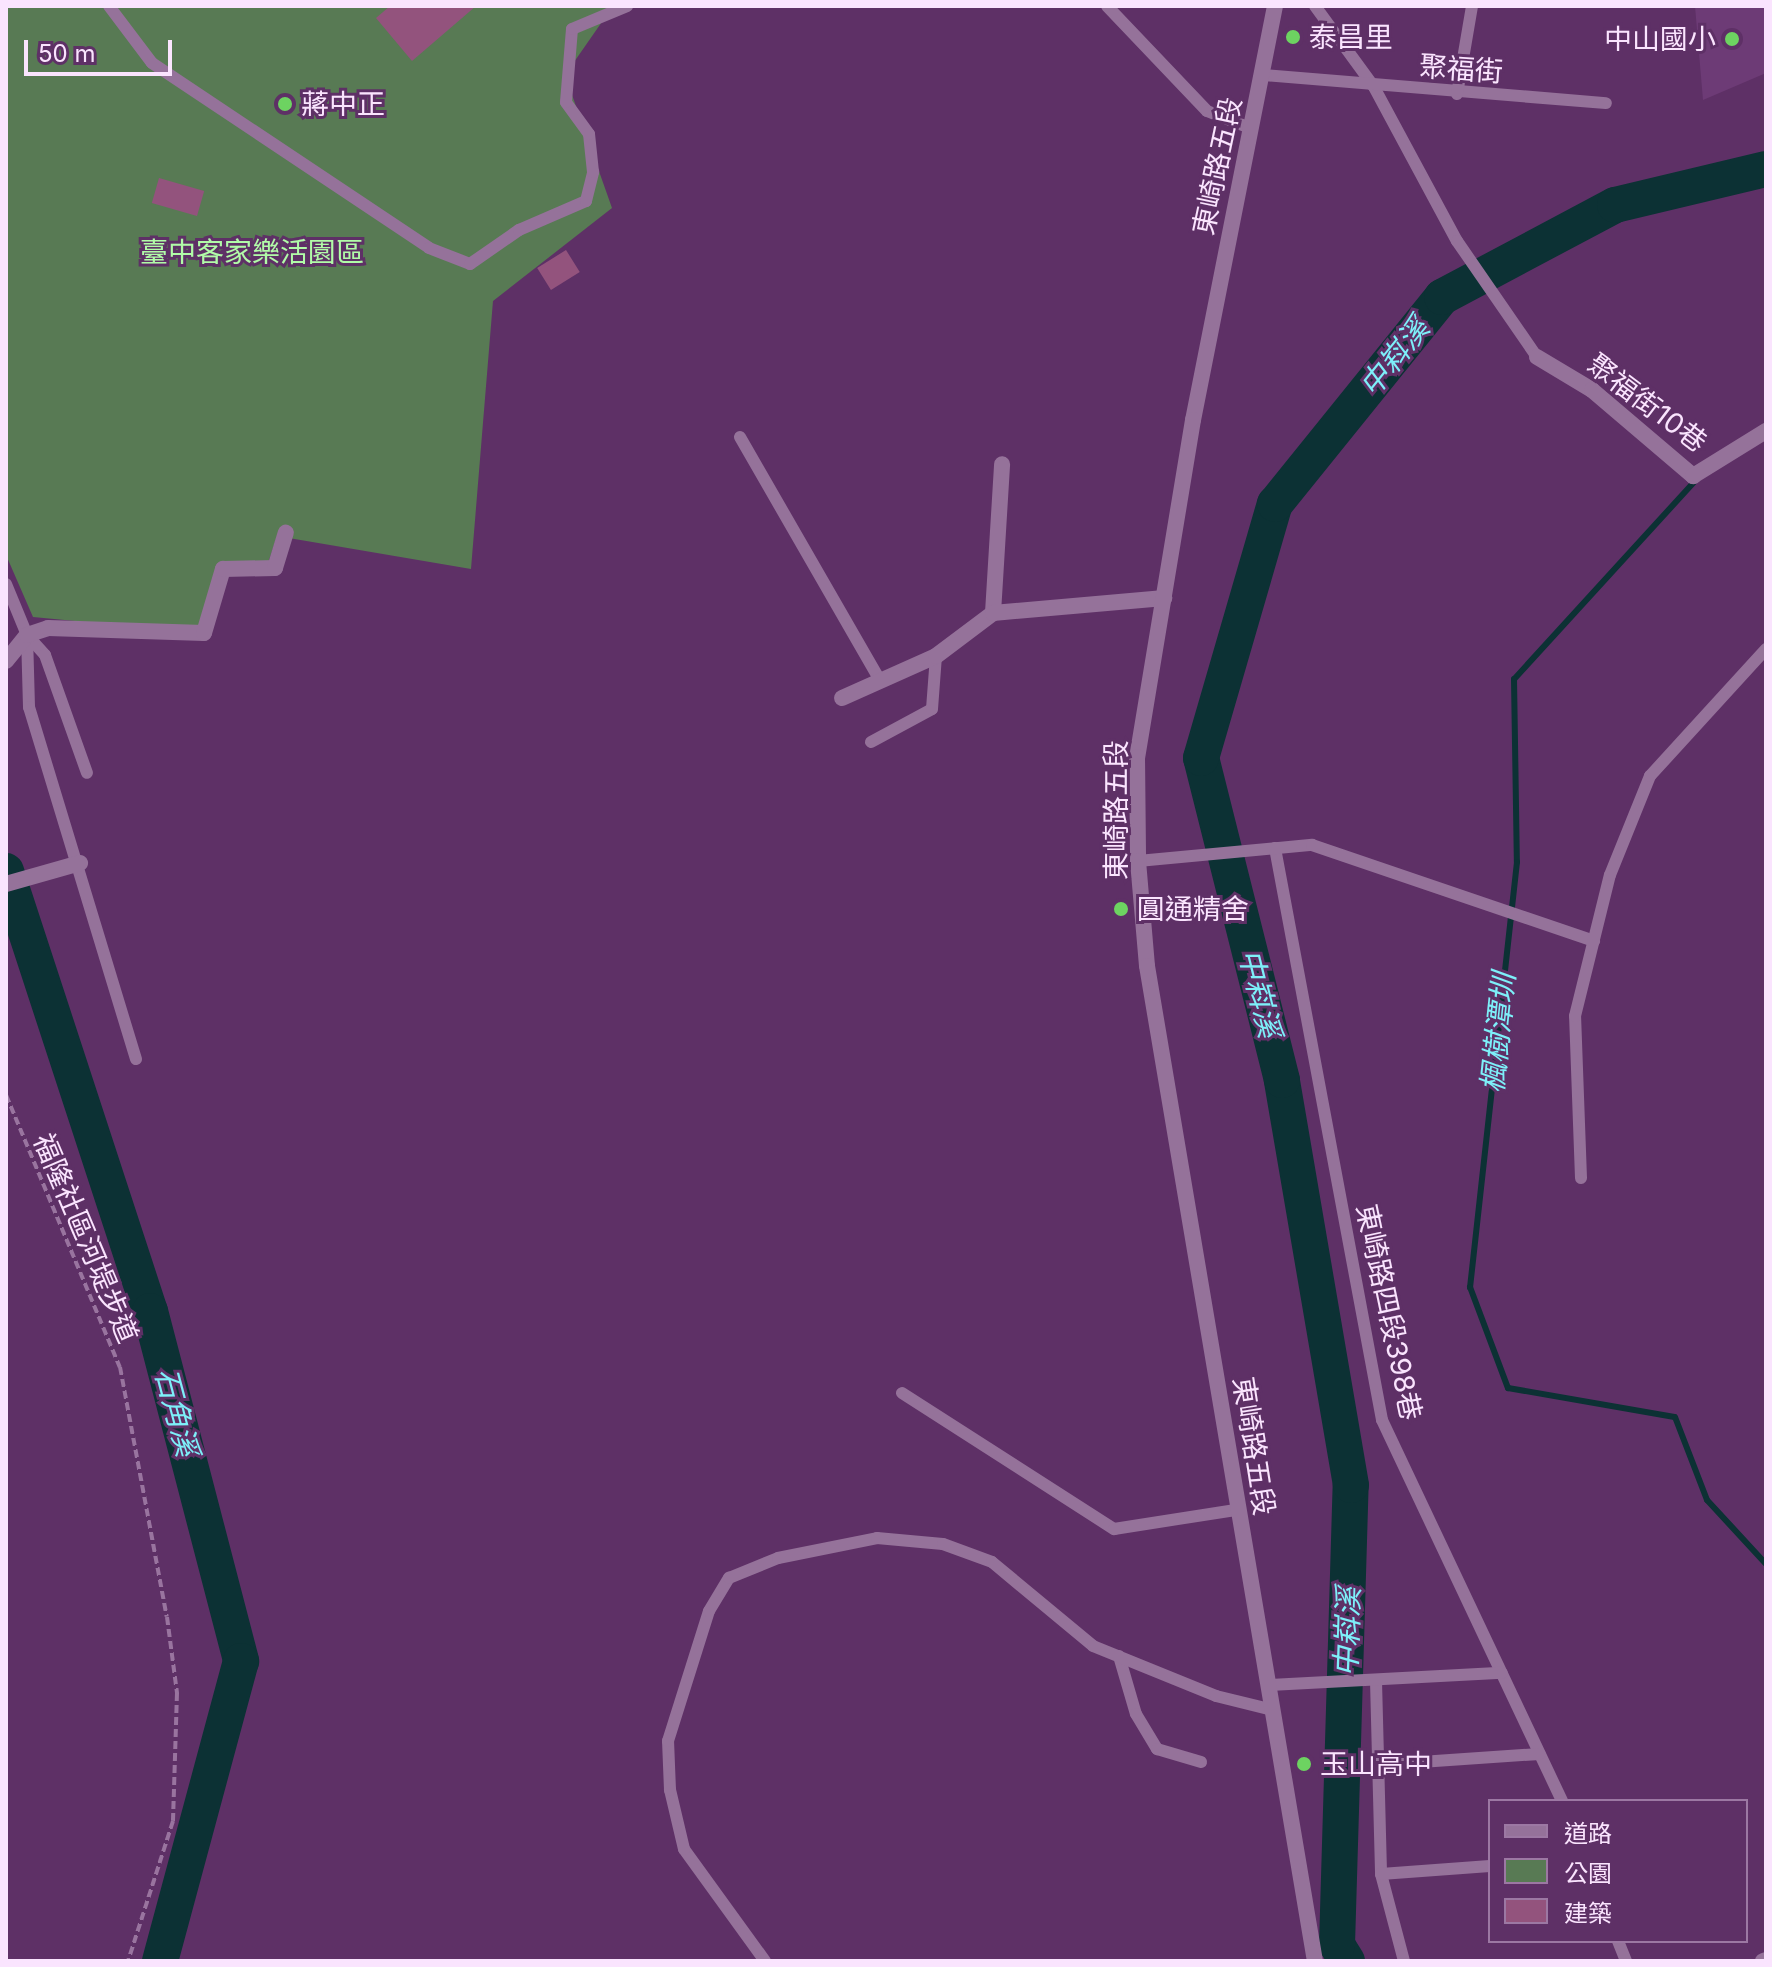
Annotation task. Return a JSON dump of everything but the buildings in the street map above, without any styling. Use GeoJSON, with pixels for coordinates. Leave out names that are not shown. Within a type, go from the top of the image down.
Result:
{"type":"FeatureCollection","features":[{"type":"Feature","properties":{"kind":"street","name":"東崎路五段"},"geometry":{"type":"LineString","coordinates":[[1275,6],[1264,75],[1250,128],[1137,757],[1138,861],[1147,966],[1236,1510],[1267,1663],[1315,1961]]}},
{"type":"Feature","properties":{"kind":"street","name":"聚福街10巷"},"geometry":{"type":"LineString","coordinates":[[1537,357],[1592,390],[1693,476],[1766,431]]}},
{"type":"Feature","properties":{"kind":"street"},"geometry":{"type":"LineString","coordinates":[[993,613],[1002,464]]}},
{"type":"Feature","properties":{"kind":"street"},"geometry":{"type":"LineString","coordinates":[[6,661],[27,635],[48,628],[204,633],[223,569],[275,568],[286,533]]}},
{"type":"Feature","properties":{"kind":"street"},"geometry":{"type":"LineString","coordinates":[[842,698],[936,656],[993,613],[1164,598]]}},
{"type":"Feature","properties":{"kind":"street"},"geometry":{"type":"LineString","coordinates":[[6,884],[80,863]]}},
{"type":"Feature","properties":{"kind":"lane"},"geometry":{"type":"LineString","coordinates":[[109,6],[152,63],[429,248],[470,264],[519,230],[586,201],[593,172],[589,134],[566,102],[572,29],[627,6]]}},
{"type":"Feature","properties":{"kind":"lane"},"geometry":{"type":"LineString","coordinates":[[1107,6],[1207,111],[1250,128]]}},
{"type":"Feature","properties":{"kind":"lane"},"geometry":{"type":"LineString","coordinates":[[1315,6],[1374,87],[1457,241],[1537,357]]}},
{"type":"Feature","properties":{"kind":"lane"},"geometry":{"type":"LineString","coordinates":[[1457,94],[1472,6]]}},
{"type":"Feature","properties":{"kind":"lane","name":"聚福街"},"geometry":{"type":"LineString","coordinates":[[1264,75],[1457,94],[1606,103]]}},
{"type":"Feature","properties":{"kind":"lane"},"geometry":{"type":"LineString","coordinates":[[740,437],[879,679]]}},
{"type":"Feature","properties":{"kind":"lane"},"geometry":{"type":"LineString","coordinates":[[6,584],[27,635],[45,655],[87,773]]}},
{"type":"Feature","properties":{"kind":"lane"},"geometry":{"type":"LineString","coordinates":[[27,635],[29,707],[80,863],[136,1059]]}},
{"type":"Feature","properties":{"kind":"lane"},"geometry":{"type":"LineString","coordinates":[[1581,1178],[1575,1016],[1610,875],[1650,776],[1766,649]]}},
{"type":"Feature","properties":{"kind":"lane"},"geometry":{"type":"LineString","coordinates":[[871,742],[932,709],[936,656]]}},
{"type":"Feature","properties":{"kind":"lane"},"geometry":{"type":"LineString","coordinates":[[1138,861],[1312,845],[1594,941]]}},
{"type":"Feature","properties":{"kind":"lane","name":"東崎路四段398巷"},"geometry":{"type":"LineString","coordinates":[[1275,848],[1382,1420],[1561,1799]]}},
{"type":"Feature","properties":{"kind":"lane"},"geometry":{"type":"LineString","coordinates":[[902,1393],[1114,1529],[1236,1510]]}},
{"type":"Feature","properties":{"kind":"lane"},"geometry":{"type":"LineString","coordinates":[[765,1961],[684,1849],[670,1790],[668,1741],[709,1611],[729,1578],[778,1558],[877,1538],[943,1544],[992,1562],[1093,1646],[1216,1696],[1273,1710]]}},
{"type":"Feature","properties":{"kind":"lane"},"geometry":{"type":"LineString","coordinates":[[1119,1656],[1136,1714],[1157,1749],[1201,1762]]}},
{"type":"Feature","properties":{"kind":"lane"},"geometry":{"type":"LineString","coordinates":[[1270,1685],[1502,1673]]}},
{"type":"Feature","properties":{"kind":"lane"},"geometry":{"type":"LineString","coordinates":[[1376,1681],[1381,1874],[1404,1961]]}},
{"type":"Feature","properties":{"kind":"lane"},"geometry":{"type":"LineString","coordinates":[[1377,1765],[1540,1754]]}},
{"type":"Feature","properties":{"kind":"lane"},"geometry":{"type":"LineString","coordinates":[[1381,1874],[1488,1866]]}},
{"type":"Feature","properties":{"kind":"path","name":"福隆社區河堤步道"},"geometry":{"type":"LineString","coordinates":[[6,1095],[120,1367],[167,1617],[177,1693],[173,1821],[128,1961]]}},
{"type":"Feature","properties":{"kind":"shaded area","name":"中山國小"},"geometry":{"type":"Polygon","coordinates":[[[1695,6],[1766,6],[1766,73],[1703,100],[1695,6]]]}},
{"type":"Feature","properties":{"kind":"green space","name":"臺中客家樂活園區"},"geometry":{"type":"Polygon","coordinates":[[[6,6],[613,6],[565,75],[612,208],[493,301],[471,569],[277,536],[266,569],[218,566],[201,633],[33,617],[6,555],[6,6]]]}},
{"type":"Feature","properties":{"kind":"waterway","name":"中嵙溪"},"geometry":{"type":"LineString","coordinates":[[1347,1961],[1337,1945],[1351,1485],[1282,1080],[1201,758],[1275,504],[1442,297],[1615,205],[1766,169]]}},
{"type":"Feature","properties":{"kind":"waterway","name":"楓樹潭圳"},"geometry":{"type":"LineString","coordinates":[[1695,481],[1514,679],[1517,862],[1470,1287],[1508,1388],[1675,1417],[1707,1500],[1766,1564]]}},
{"type":"Feature","properties":{"kind":"waterway","name":"石角溪"},"geometry":{"type":"LineString","coordinates":[[6,871],[150,1311],[241,1661],[160,1961]]}},
{"type":"Feature","properties":{"kind":"place","name":"泰昌里"},"geometry":{"type":"Point","coordinates":[1293,37]}},
{"type":"Feature","properties":{"kind":"place","name":"中山國小"},"geometry":{"type":"Point","coordinates":[1732,39]}},
{"type":"Feature","properties":{"kind":"place","name":"蔣中正"},"geometry":{"type":"Point","coordinates":[285,104]}},
{"type":"Feature","properties":{"kind":"place","name":"圓通精舍"},"geometry":{"type":"Point","coordinates":[1121,909]}},
{"type":"Feature","properties":{"kind":"place","name":"玉山高中"},"geometry":{"type":"Point","coordinates":[1304,1764]}}]}
